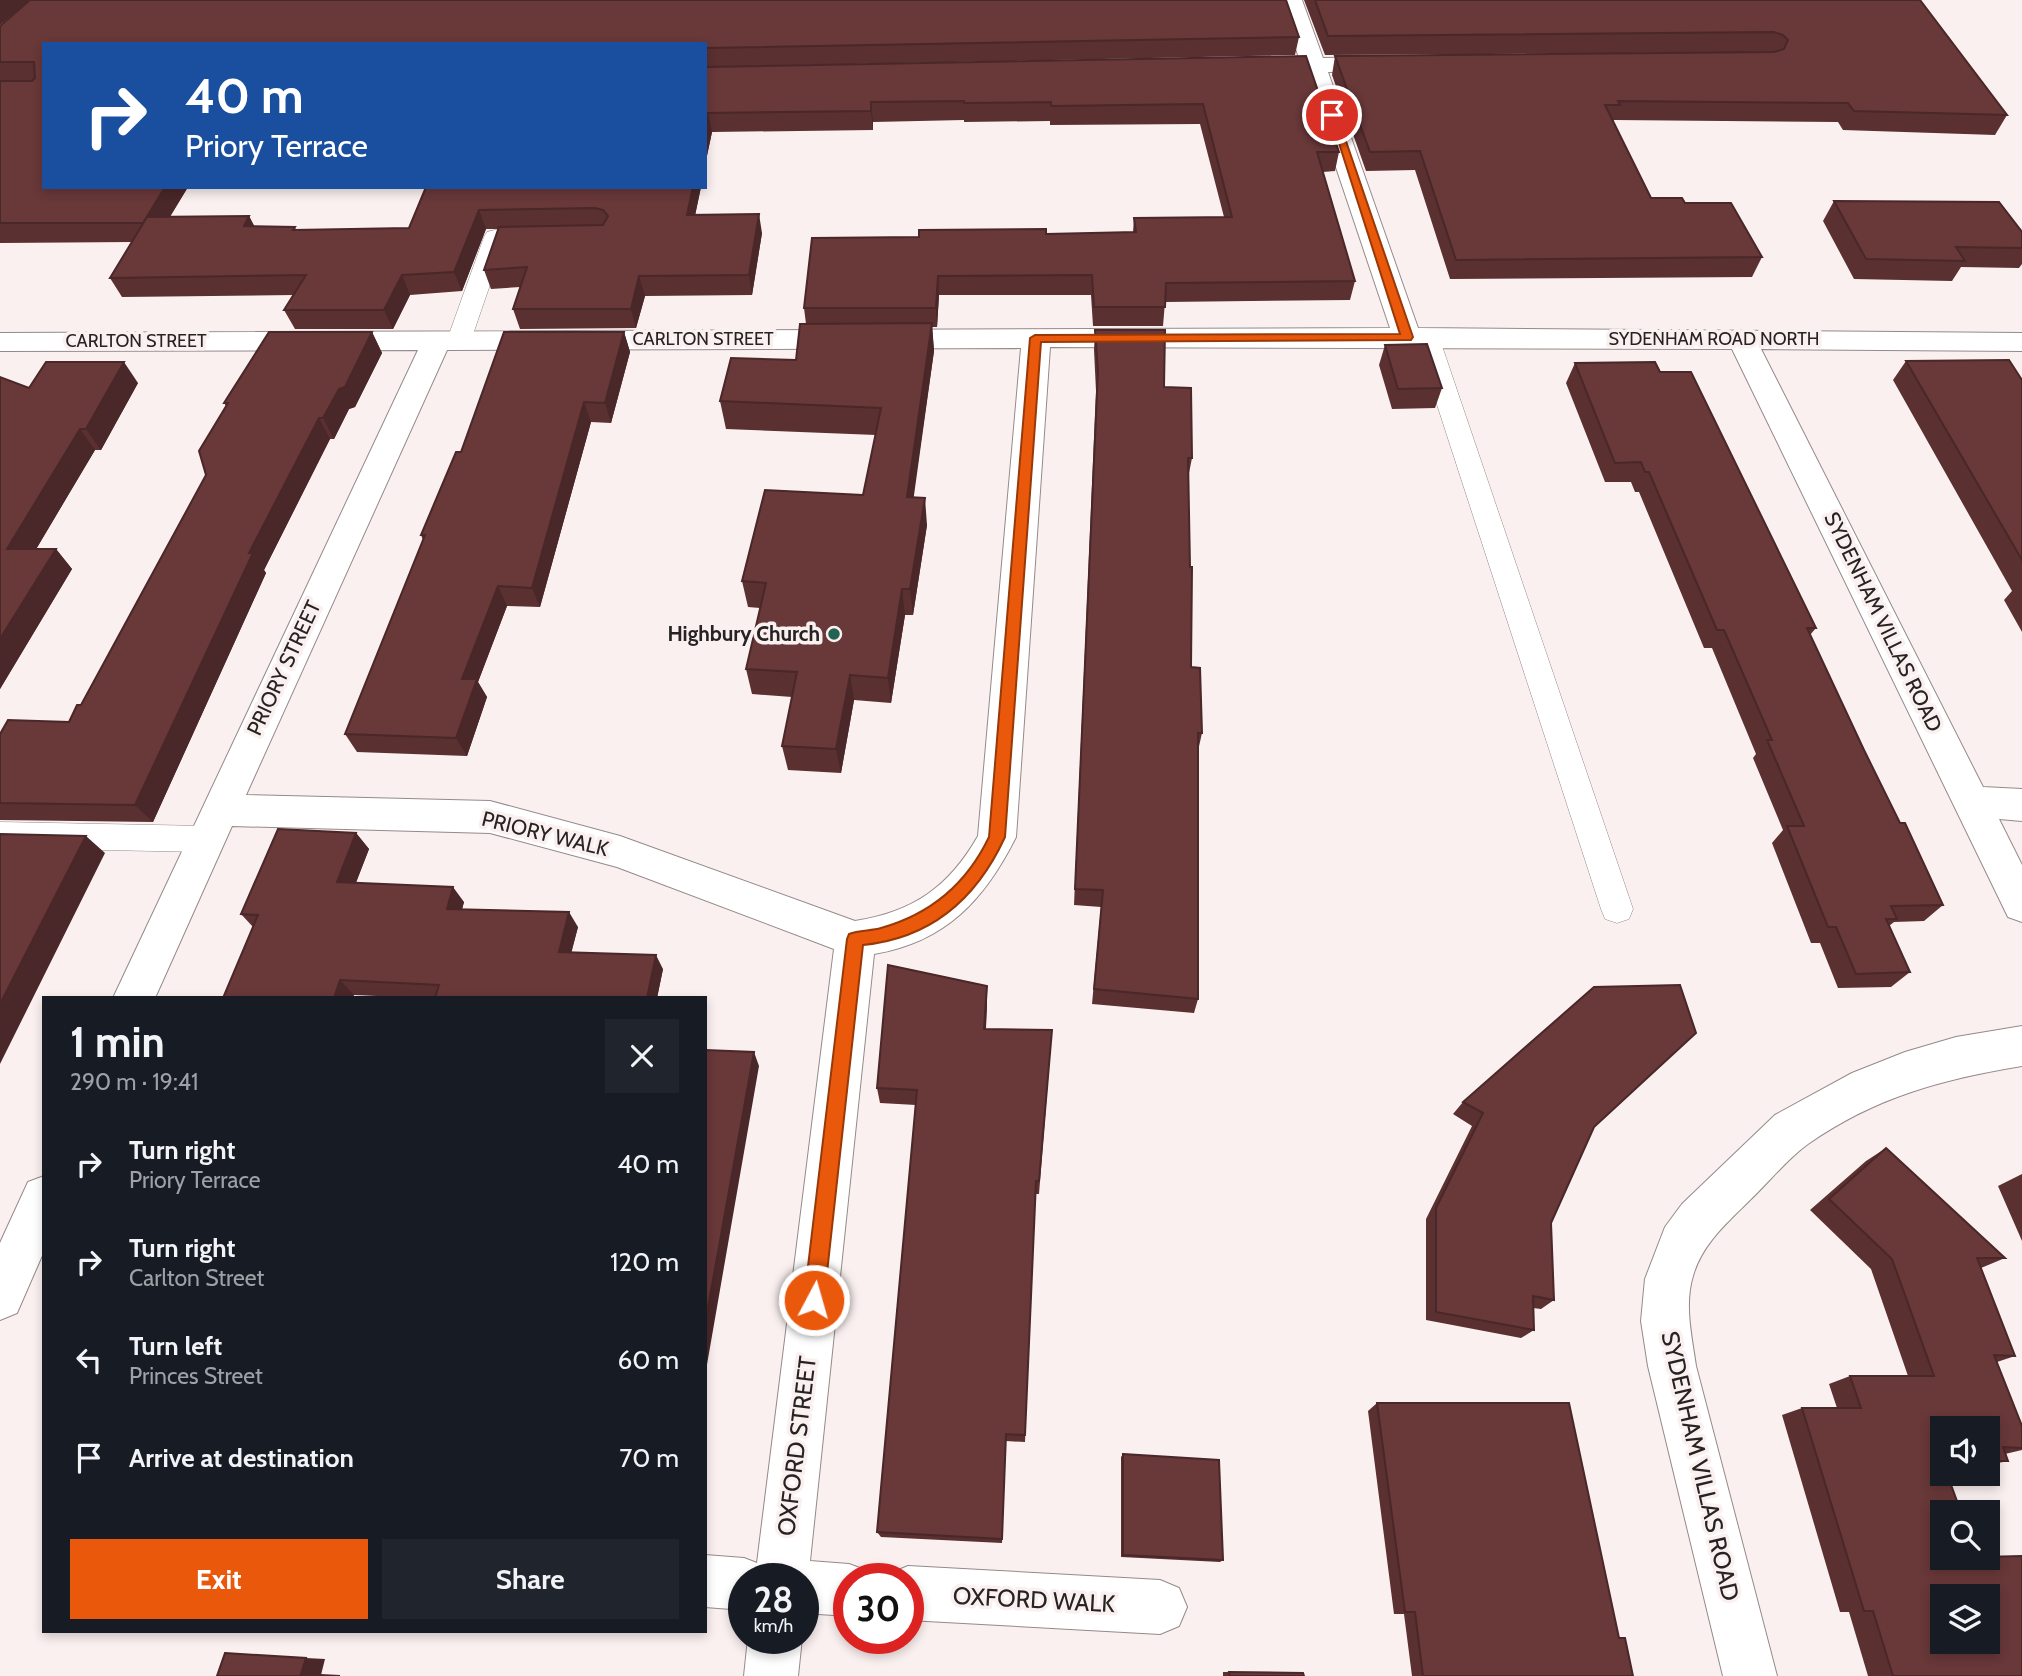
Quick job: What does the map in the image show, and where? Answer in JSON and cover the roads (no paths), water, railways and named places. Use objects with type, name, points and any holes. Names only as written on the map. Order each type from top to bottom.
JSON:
[{"type":"street","points":[[1291,0],[1417,337]]},
{"type":"street","points":[[1233,67],[1411,64]]},
{"type":"street","name":"CARLTON STREET","points":[[0,342],[1417,337]]},
{"type":"street","name":"SYDENHAM ROAD NORTH","points":[[1417,337],[2022,342]]},
{"type":"street","points":[[855,939],[878,936],[910,926],[940,910],[965,888],[985,863],[997,837],[1035,338]]},
{"type":"street","name":"PRIORY STREET","points":[[135,996],[212,825],[447,340]]},
{"type":"street","name":"SYDENHAM VILLAS ROAD","points":[[1742,340],[2022,905]]},
{"type":"street","points":[[1972,802],[2022,805]]},
{"type":"street","name":"PRIORY WALK","points":[[212,825],[490,817],[620,852],[855,939]]},
{"type":"street","name":"OXFORD STREET","points":[[784,1563],[855,939]]},
{"type":"street","name":"SYDENHAM VILLAS ROAD","points":[[1750,1676],[1672,1366],[1665,1321],[1668,1279],[1681,1243],[1698,1220],[1791,1130],[1867,1087],[1905,1072],[1956,1057],[2022,1046]]},
{"type":"street","points":[[0,1296],[42,1202]]},
{"type":"street","points":[[707,1581],[728,1583]]},
{"type":"street","name":"OXFORD WALK","points":[[924,1594],[1160,1607]]},
{"type":"street","points":[[771,1676],[773,1654]]},
{"type":"lane","points":[[447,340],[495,237],[561,237]]},
{"type":"lane","points":[[1417,337],[1617,909]]},
{"type":"lane","points":[[0,835],[212,825]]},
{"type":"place","name":"Highbury Church","points":[[834,634]]}]
